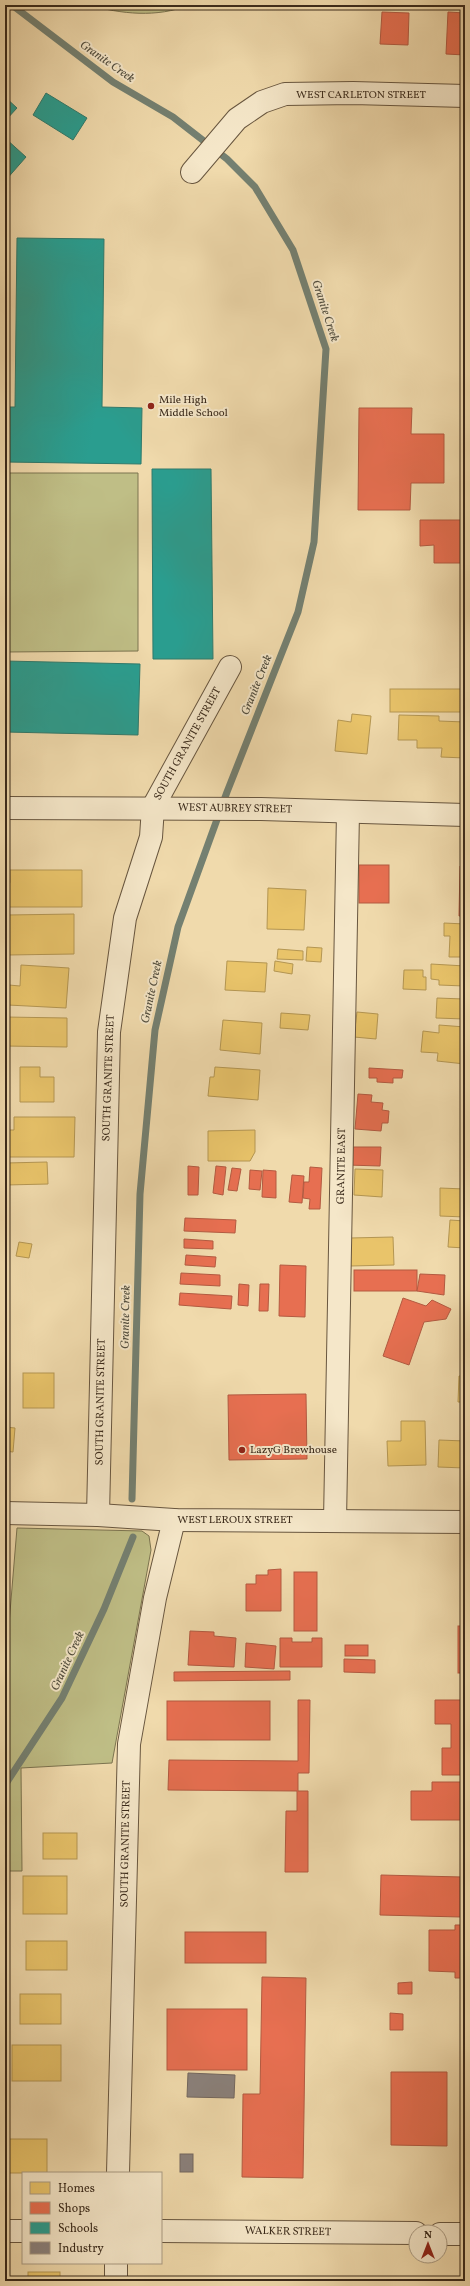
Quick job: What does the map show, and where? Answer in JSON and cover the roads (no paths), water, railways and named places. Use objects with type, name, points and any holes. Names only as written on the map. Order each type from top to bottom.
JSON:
[{"type":"street","name":"WEST CARLETON STREET","points":[[192,172],[237,119],[262,102],[285,94],[353,93],[465,96]]},
{"type":"street","name":"SOUTH GRANITE STREET","points":[[98,1515],[109,1032],[125,918],[151,837],[153,807],[230,667]]},
{"type":"street","name":"WEST AUBREY STREET","points":[[5,808],[261,808],[465,815]]},
{"type":"street","name":"GRANITE EAST","points":[[335,1521],[348,812]]},
{"type":"street","name":"WEST LEROUX STREET","points":[[5,1513],[98,1515],[174,1520],[465,1522]]},
{"type":"street","name":"SOUTH GRANITE STREET","points":[[118,2172],[129,1744],[155,1598],[174,1520]]},
{"type":"street","name":"WALKER STREET","points":[[162,2230],[408,2233]]},
{"type":"street","points":[[5,2231],[22,2231]]},
{"type":"street","points":[[448,2234],[465,2234]]},
{"type":"street","points":[[116,2264],[116,2281]]},
{"type":"waterway","name":"Granite Creek","points":[[12,5],[113,82],[173,117],[227,159],[255,187],[293,250],[326,349],[314,542],[298,612],[227,792],[178,927],[155,1030],[140,1194],[132,1499]]},
{"type":"waterway","name":"Granite Creek","points":[[5,1785],[62,1698],[104,1609],[133,1537]]},
{"type":"place","name":"Mile High Middle School","points":[[151,406]]},
{"type":"place","name":"LazyG Brewhouse","points":[[242,1450]]}]
